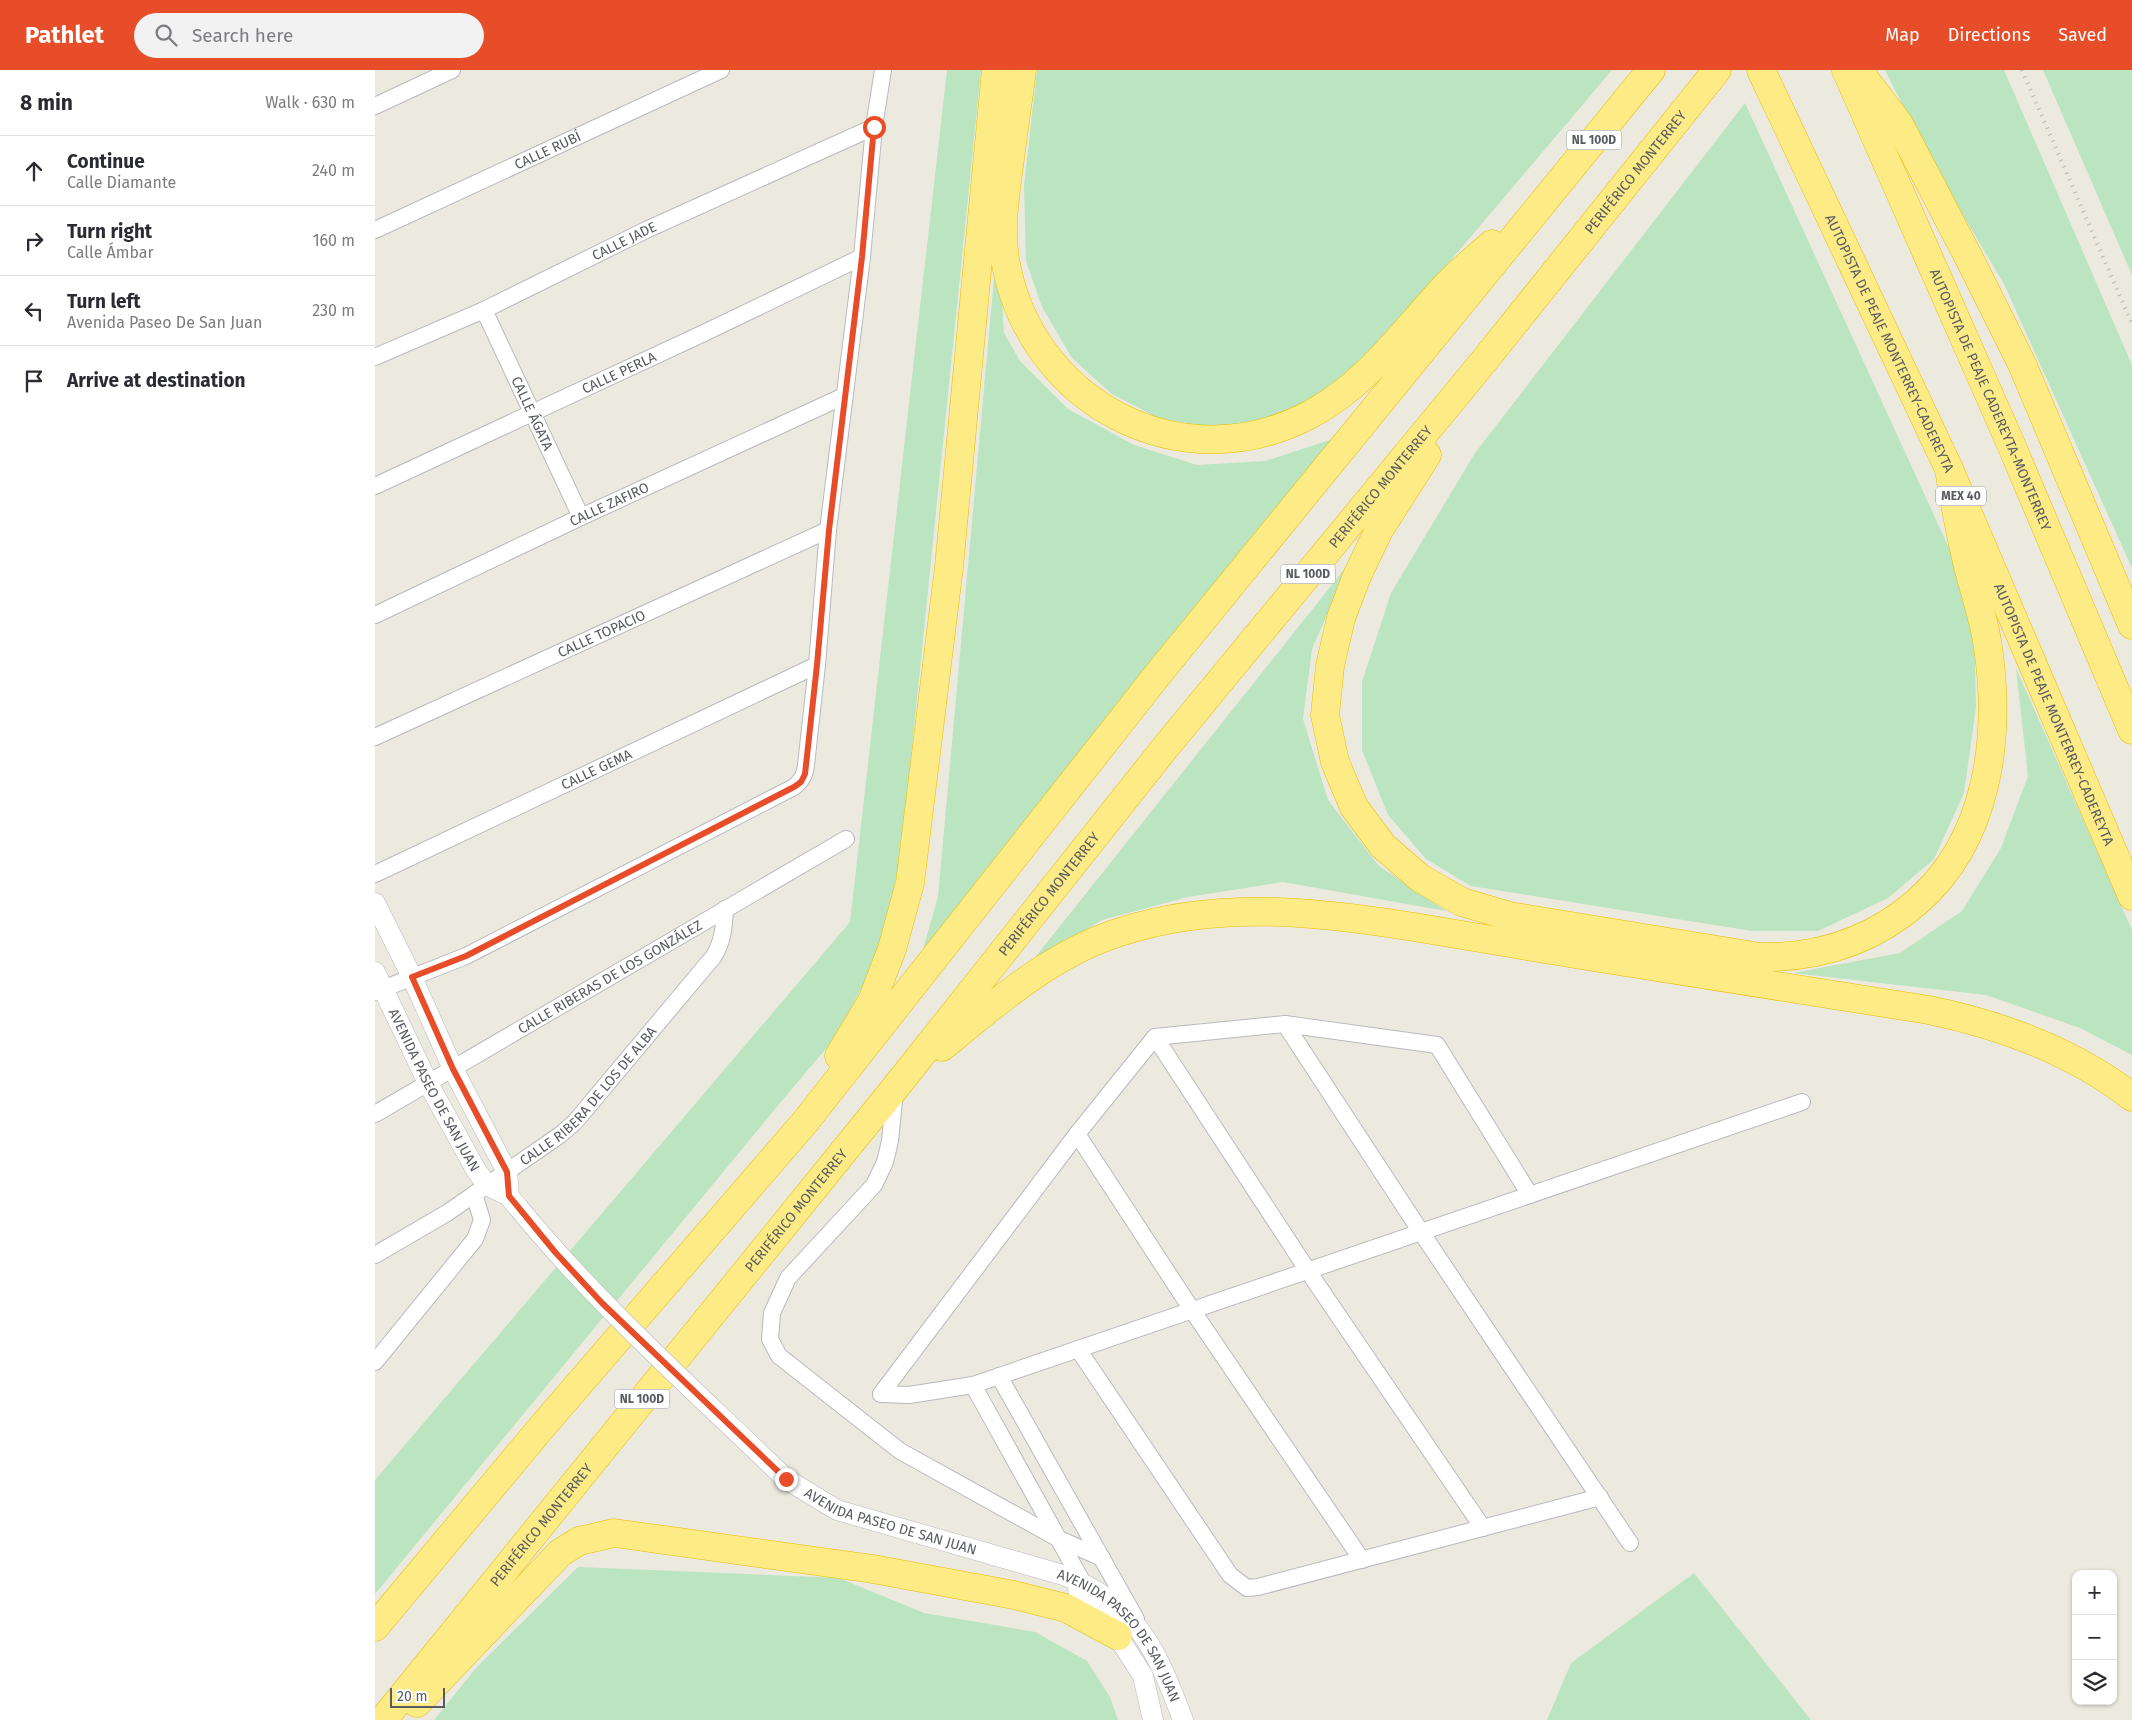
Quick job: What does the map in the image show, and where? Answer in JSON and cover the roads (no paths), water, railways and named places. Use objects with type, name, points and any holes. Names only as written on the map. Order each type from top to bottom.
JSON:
[{"type":"highway","points":[[805,1122],[831,1070],[871,1001],[891,949],[911,883],[949,567],[997,70]]},
{"type":"highway","points":[[1022,70],[1003,210],[1005,258],[1018,306],[1041,348],[1072,384],[1110,413],[1131,424],[1153,431],[1198,438],[1244,436],[1289,424],[1317,411],[1367,374],[1446,286],[1505,233],[1537,210]]},
{"type":"highway","name":"NL 100D","points":[[375,1627],[541,1428],[805,1122],[1159,673],[1651,70]]},
{"type":"highway","name":"PERIFÉRICO MONTERREY","points":[[383,1720],[899,1084],[1164,749],[1484,361],[1717,70]]},
{"type":"highway","name":"AUTOPISTA DE PEAJE MONTERREY-CADEREYTA","points":[[1761,70],[1949,469],[2132,896]]},
{"type":"highway","name":"AUTOPISTA DE PEAJE CADEREYTA-MONTERREY","points":[[1846,70],[2010,442],[2132,730]]},
{"type":"highway","points":[[1858,70],[1899,124],[2022,364],[2132,625]]},
{"type":"highway","points":[[1484,361],[1446,426],[1404,488],[1379,530],[1357,576],[1341,618],[1330,666],[1325,715],[1335,762],[1355,807],[1383,846],[1420,878],[1462,902],[1509,916],[1760,957],[1783,957],[1805,955],[1849,943],[1890,923],[1925,895],[1952,863],[1975,818],[1987,775],[1993,714],[1988,647],[1982,615],[1967,562],[1949,469]]},
{"type":"highway","points":[[899,1084],[1033,975],[1089,944],[1119,932],[1174,919],[1231,912],[1268,911],[1300,912],[1381,921],[1654,967],[1929,1010],[1966,1018],[2035,1042],[2069,1058],[2132,1097]]},
{"type":"highway","points":[[400,1720],[561,1553],[579,1541],[614,1533],[873,1569],[1014,1595],[1066,1608],[1117,1636]]},
{"type":"street","points":[[375,106],[452,70]]},
{"type":"street","name":"CALLE RUBÍ","points":[[375,230],[721,70]]},
{"type":"street","points":[[378,985],[412,977],[466,956],[801,782],[805,774],[829,530],[862,257],[874,127],[883,70]]},
{"type":"street","name":"CALLE JADE","points":[[375,358],[485,310],[646,230],[874,127]]},
{"type":"street","name":"CALLE PERLA","points":[[375,486],[704,333],[862,257]]},
{"type":"street","name":"CALLE ÁGATA","points":[[485,310],[581,517]]},
{"type":"street","name":"CALLE ZAFIRO","points":[[375,615],[581,517],[844,396]]},
{"type":"street","name":"CALLE TOPACIO","points":[[375,737],[829,530]]},
{"type":"street","name":"CALLE GEMA","points":[[375,874],[817,665]]},
{"type":"street","name":"CALLE RIBERAS DE LOS GONZÁLEZ","points":[[375,1114],[846,839]]},
{"type":"street","name":"AVENIDA PASEO DE SAN JUAN","points":[[375,903],[412,977],[453,1069],[507,1172],[513,1201],[555,1252],[602,1303],[786,1479],[837,1510],[1063,1575],[1083,1583],[1103,1595],[1124,1613],[1147,1639],[1163,1667],[1183,1720]]},
{"type":"street","name":"CALLE RIBERA DE LOS DE ALBA","points":[[375,1255],[481,1190],[560,1135],[595,1100],[714,956],[721,944],[725,909]]},
{"type":"street","name":"AVENIDA PASEO DE SAN JUAN","points":[[378,985],[461,1145],[481,1190],[513,1201]]},
{"type":"street","points":[[1285,1024],[1421,1232],[1630,1543]]},
{"type":"street","points":[[1530,1195],[1437,1045],[1285,1024],[1155,1037],[1077,1134],[881,1394],[909,1395],[973,1385],[1309,1271],[1802,1102]]},
{"type":"street","points":[[1155,1037],[1309,1271],[1483,1528]]},
{"type":"street","points":[[899,1084],[885,1162],[874,1185],[788,1278],[772,1314],[770,1339],[779,1356],[900,1450],[1059,1539],[1102,1558]]},
{"type":"street","points":[[1077,1134],[1192,1310],[1362,1560]]},
{"type":"street","points":[[375,1362],[475,1239],[482,1220],[481,1190]]},
{"type":"street","points":[[1078,1349],[1230,1575],[1247,1588],[1258,1587],[1600,1497]]},
{"type":"street","points":[[999,1376],[1147,1639]]},
{"type":"street","points":[[973,1385],[1083,1583]]},
{"type":"street","name":"AVENIDA PASEO DE SAN JUAN","points":[[1063,1575],[1103,1613],[1143,1676],[1153,1720]]},
{"type":"street","points":[[1143,1676],[1163,1667]]},
{"type":"railway","points":[[2022,70],[2132,324]]}]
